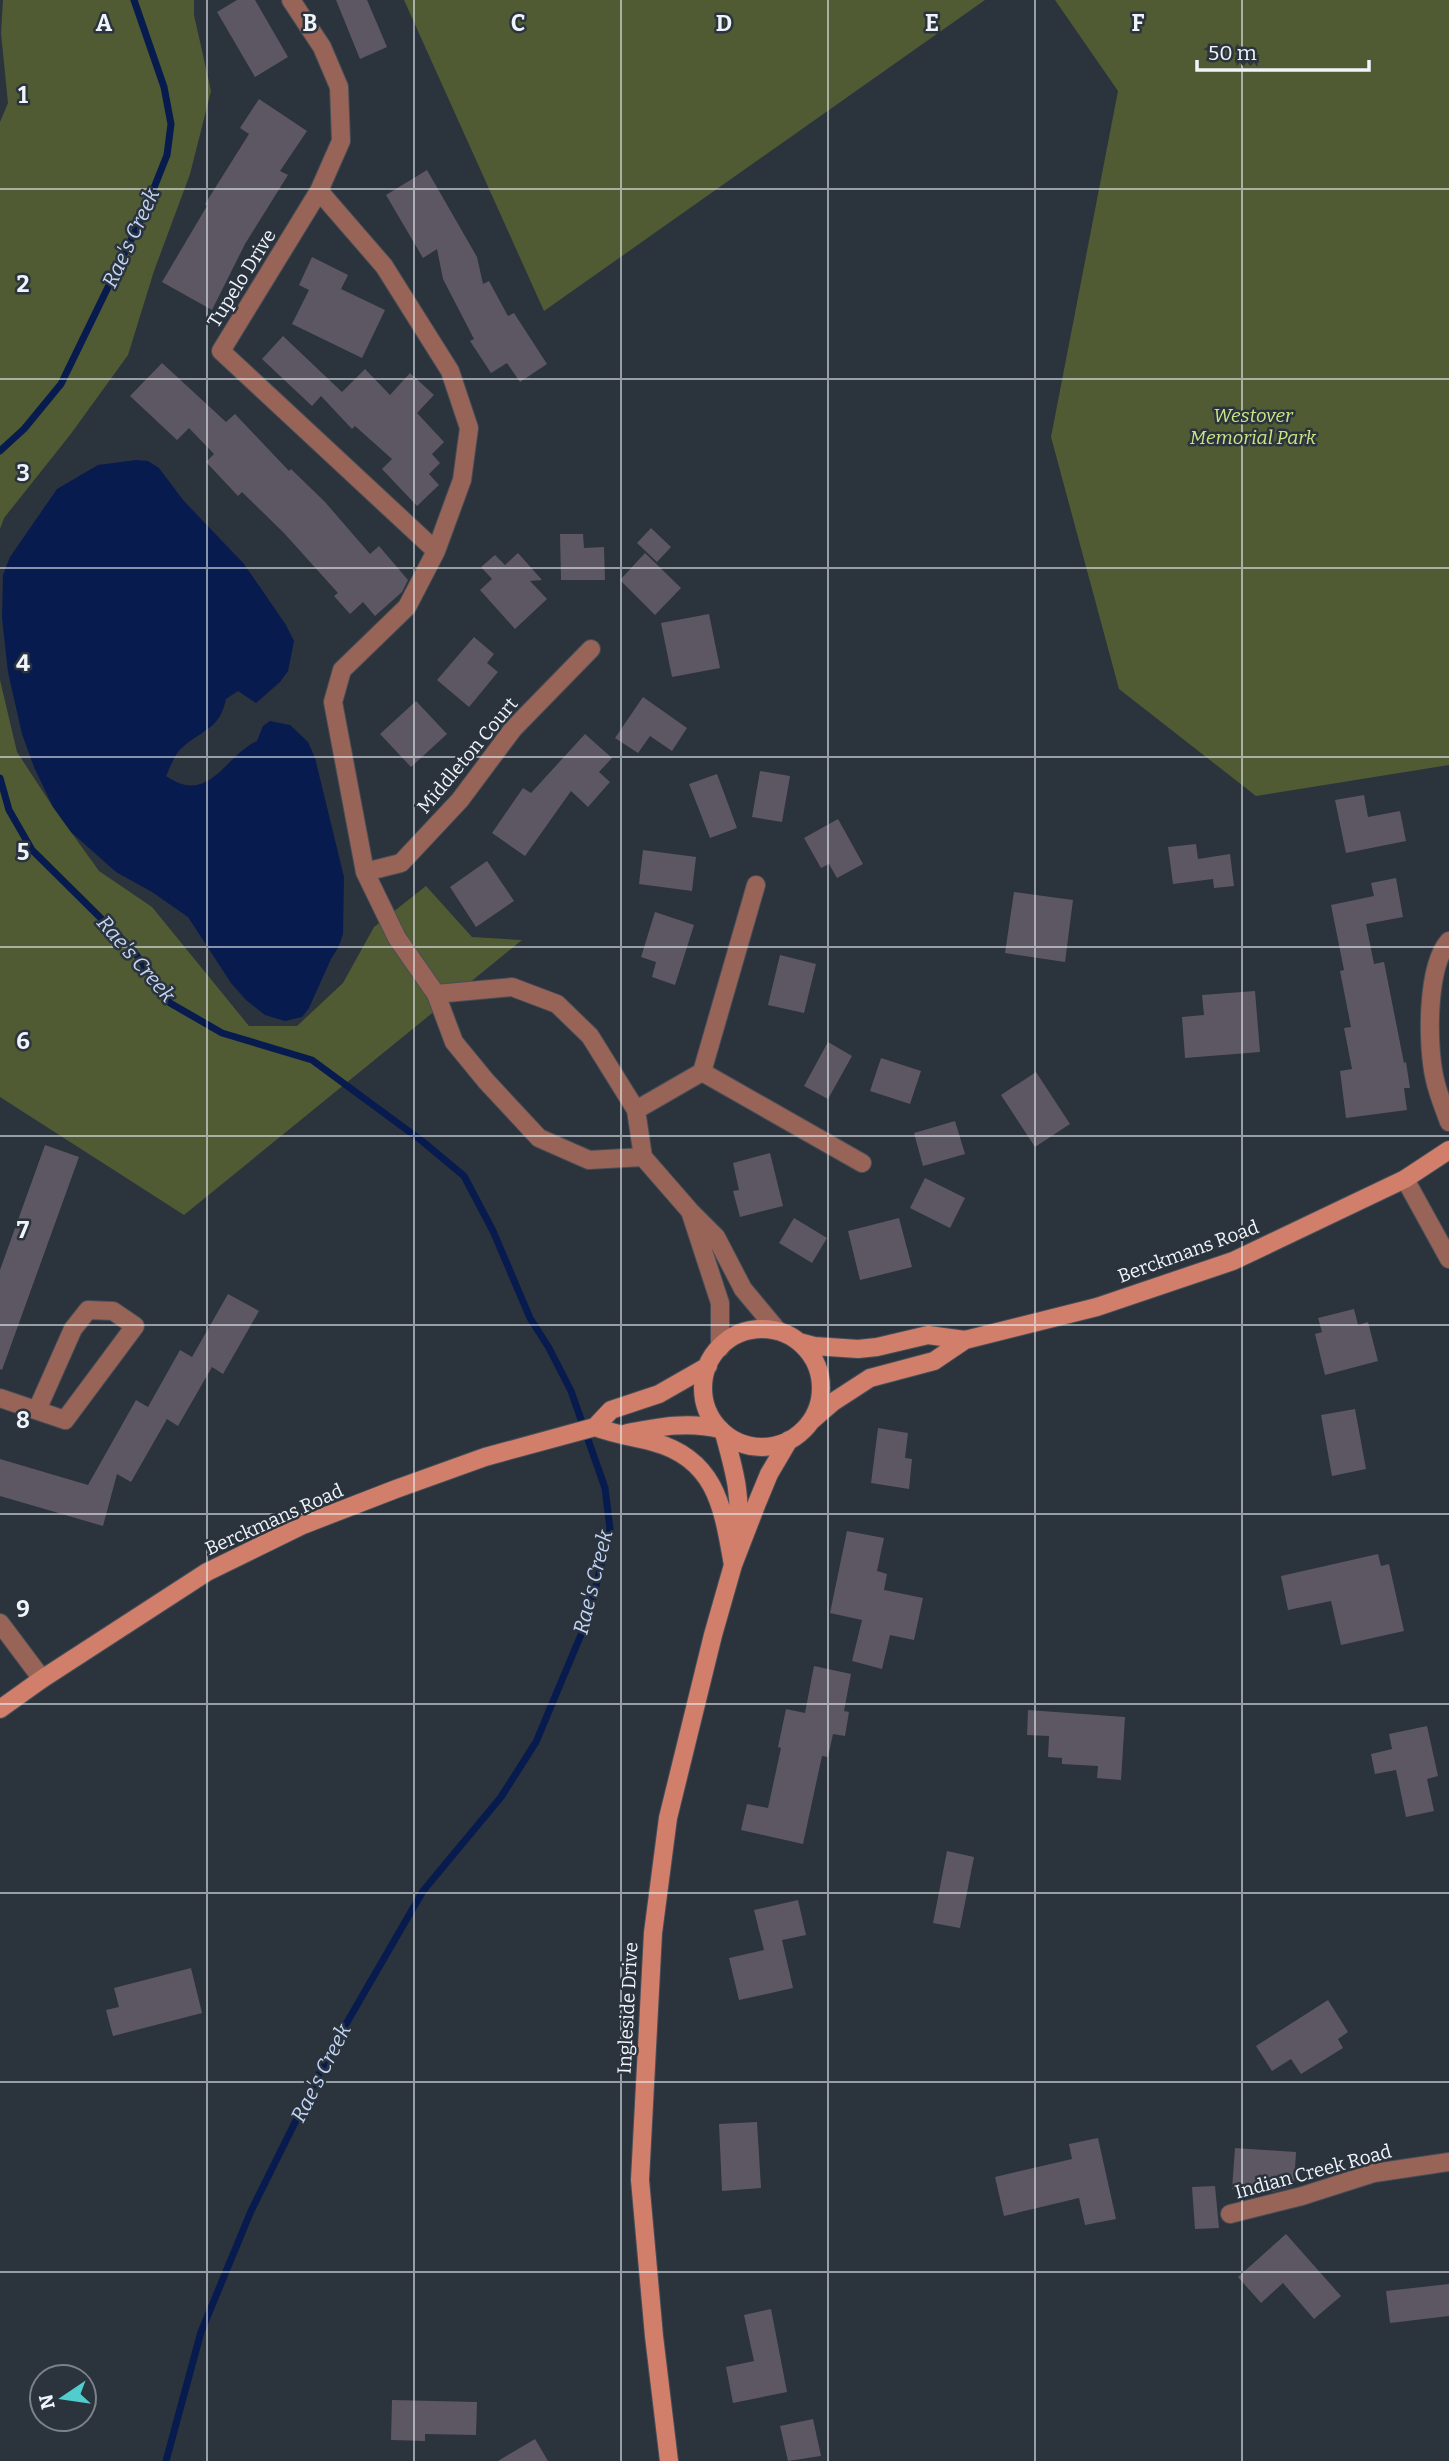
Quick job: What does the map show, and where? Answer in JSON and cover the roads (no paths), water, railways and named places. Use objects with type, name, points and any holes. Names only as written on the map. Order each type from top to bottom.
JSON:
[{"type":"main road","name":"Berckmans Road","points":[[810,1422],[833,1402],[870,1378],[934,1361],[965,1340],[1097,1307],[1233,1261],[1405,1180],[1449,1150]]},
{"type":"main road","points":[[616,1435],[684,1424],[703,1425],[722,1431],[742,1444],[762,1447],[780,1444],[797,1436],[810,1422],[818,1405],[821,1387],[817,1368],[799,1342],[778,1331],[759,1329],[741,1333],[710,1359],[704,1378],[704,1398],[711,1418],[722,1431]]},
{"type":"main road","name":"Berckmans Road","points":[[799,1342],[814,1346],[858,1349],[928,1335],[965,1340]]},
{"type":"main road","name":"Berckmans Road","points":[[0,1709],[207,1572],[303,1525],[485,1457],[595,1427],[611,1410],[659,1394],[708,1366]]},
{"type":"main road","points":[[595,1427],[675,1450],[694,1462],[706,1475],[716,1493],[723,1512],[733,1565]]},
{"type":"main road","name":"Ingleside Drive","points":[[722,1431],[740,1498],[733,1565]]},
{"type":"main road","name":"Ingleside Drive","points":[[669,2461],[640,2180],[653,1933],[668,1818],[733,1565],[769,1474],[789,1440]]},
{"type":"street","name":"Tupelo Drive","points":[[291,0],[322,47],[339,87],[341,141],[319,191],[221,351],[436,551]]},
{"type":"street","points":[[319,191],[384,266],[450,371],[469,428],[462,480],[436,551],[407,607],[342,670],[333,702],[365,872],[397,937],[436,993],[454,1042],[539,1138],[589,1160],[643,1157]]},
{"type":"street","name":"Middleton Court","points":[[365,872],[401,863],[460,800],[513,729],[591,649]]},
{"type":"street","points":[[636,1110],[702,1072],[756,885]]},
{"type":"street","points":[[1449,941],[1441,950],[1429,1006],[1434,1078],[1449,1122]]},
{"type":"street","points":[[436,993],[512,987],[557,1004],[590,1036],[636,1110],[643,1157],[716,1237],[743,1289],[778,1331]]},
{"type":"street","points":[[702,1072],[862,1163]]},
{"type":"street","points":[[1405,1180],[1449,1259]]},
{"type":"street","points":[[690,1211],[720,1303],[720,1348]]},
{"type":"street","points":[[0,1398],[65,1420],[135,1326],[113,1311],[88,1311],[73,1329],[37,1410]]},
{"type":"street","points":[[0,1623],[42,1679]]},
{"type":"street","name":"Indian Creek Road","points":[[1230,2214],[1302,2196],[1374,2173],[1449,2162]]},
{"type":"water","points":[[148,461],[159,468],[183,500],[244,564],[294,641],[288,671],[280,682],[256,703],[238,691],[226,699],[220,717],[210,728],[180,750],[166,776],[181,784],[205,782],[257,741],[263,726],[270,721],[290,725],[308,742],[315,758],[344,877],[343,934],[309,1008],[302,1017],[285,1021],[265,1015],[246,1000],[231,983],[188,917],[152,892],[116,872],[71,832],[53,807],[22,734],[8,672],[2,618],[3,575],[10,557],[57,489],[98,465]]},
{"type":"waterway","name":"Rae's Creek","points":[[0,451],[24,429],[61,384],[144,213],[167,155],[171,124],[164,87],[134,0]]},
{"type":"waterway","name":"Rae's Creek","points":[[0,778],[9,810],[32,850],[133,950],[170,1003],[222,1033],[312,1060],[422,1141],[464,1176],[493,1231],[530,1318],[571,1391],[605,1488],[610,1529],[588,1618],[536,1742],[501,1797],[423,1891],[331,2050],[251,2211],[201,2332],[166,2461]]},
{"type":"park label","name":"Westover Memorial Park","points":[[1253,426]]}]
